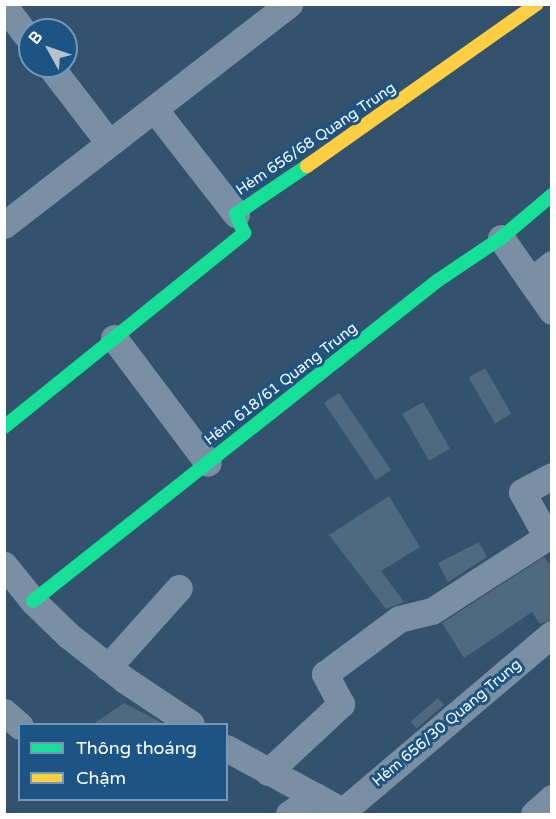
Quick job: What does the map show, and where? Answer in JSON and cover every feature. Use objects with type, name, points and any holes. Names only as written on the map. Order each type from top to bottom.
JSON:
[{"type":"street","points":[[4,225],[290,4]]},
{"type":"street","name":"Hẻm 656/68 Quang Trung","points":[[4,427],[244,233],[236,214],[333,149],[537,4]]},
{"type":"street","points":[[4,6],[18,24]]},
{"type":"street","points":[[59,78],[109,143]]},
{"type":"street","points":[[155,110],[236,214]]},
{"type":"street","name":"Hẻm 618/61 Quang Trung","points":[[33,601],[437,281],[501,238],[552,195]]},
{"type":"street","points":[[501,238],[541,272],[552,311]]},
{"type":"street","points":[[114,338],[208,463]]},
{"type":"street","points":[[268,772],[341,704],[325,674],[399,619],[432,611],[547,537],[522,492],[552,476]]},
{"type":"street","points":[[4,564],[33,601],[108,667],[190,723]]},
{"type":"street","points":[[108,667],[179,588]]},
{"type":"street","name":"Hẻm 656/30 Quang Trung","points":[[346,813],[552,634]]},
{"type":"street","points":[[4,712],[18,724]]},
{"type":"street","points":[[228,749],[346,813]]},
{"type":"street","points":[[289,814],[316,796]]},
{"type":"street","points":[[534,814],[552,798]]},
{"type":"building","points":[[485,368],[511,414],[495,423],[469,378]]},
{"type":"building","points":[[339,393],[391,470],[376,480],[324,403]]},
{"type":"building","points":[[423,402],[450,449],[429,461],[402,414]]},
{"type":"building","points":[[389,496],[420,547],[381,571],[404,602],[386,609],[329,535]]},
{"type":"building","points":[[479,542],[487,557],[448,582],[438,563]]},
{"type":"building","points":[[544,557],[552,568],[552,619],[540,624],[532,612],[464,658],[442,623]]},
{"type":"building","points":[[438,698],[444,705],[417,728],[411,722]]},
{"type":"building","points":[[124,703],[161,723],[94,723]]},
{"type":"traffic: fast","points":[[4,427],[244,233],[236,214],[307,166]]},
{"type":"traffic: fast","points":[[33,601],[437,281],[501,238],[552,195]]},
{"type":"traffic: slow","points":[[307,166],[537,4]]}]
